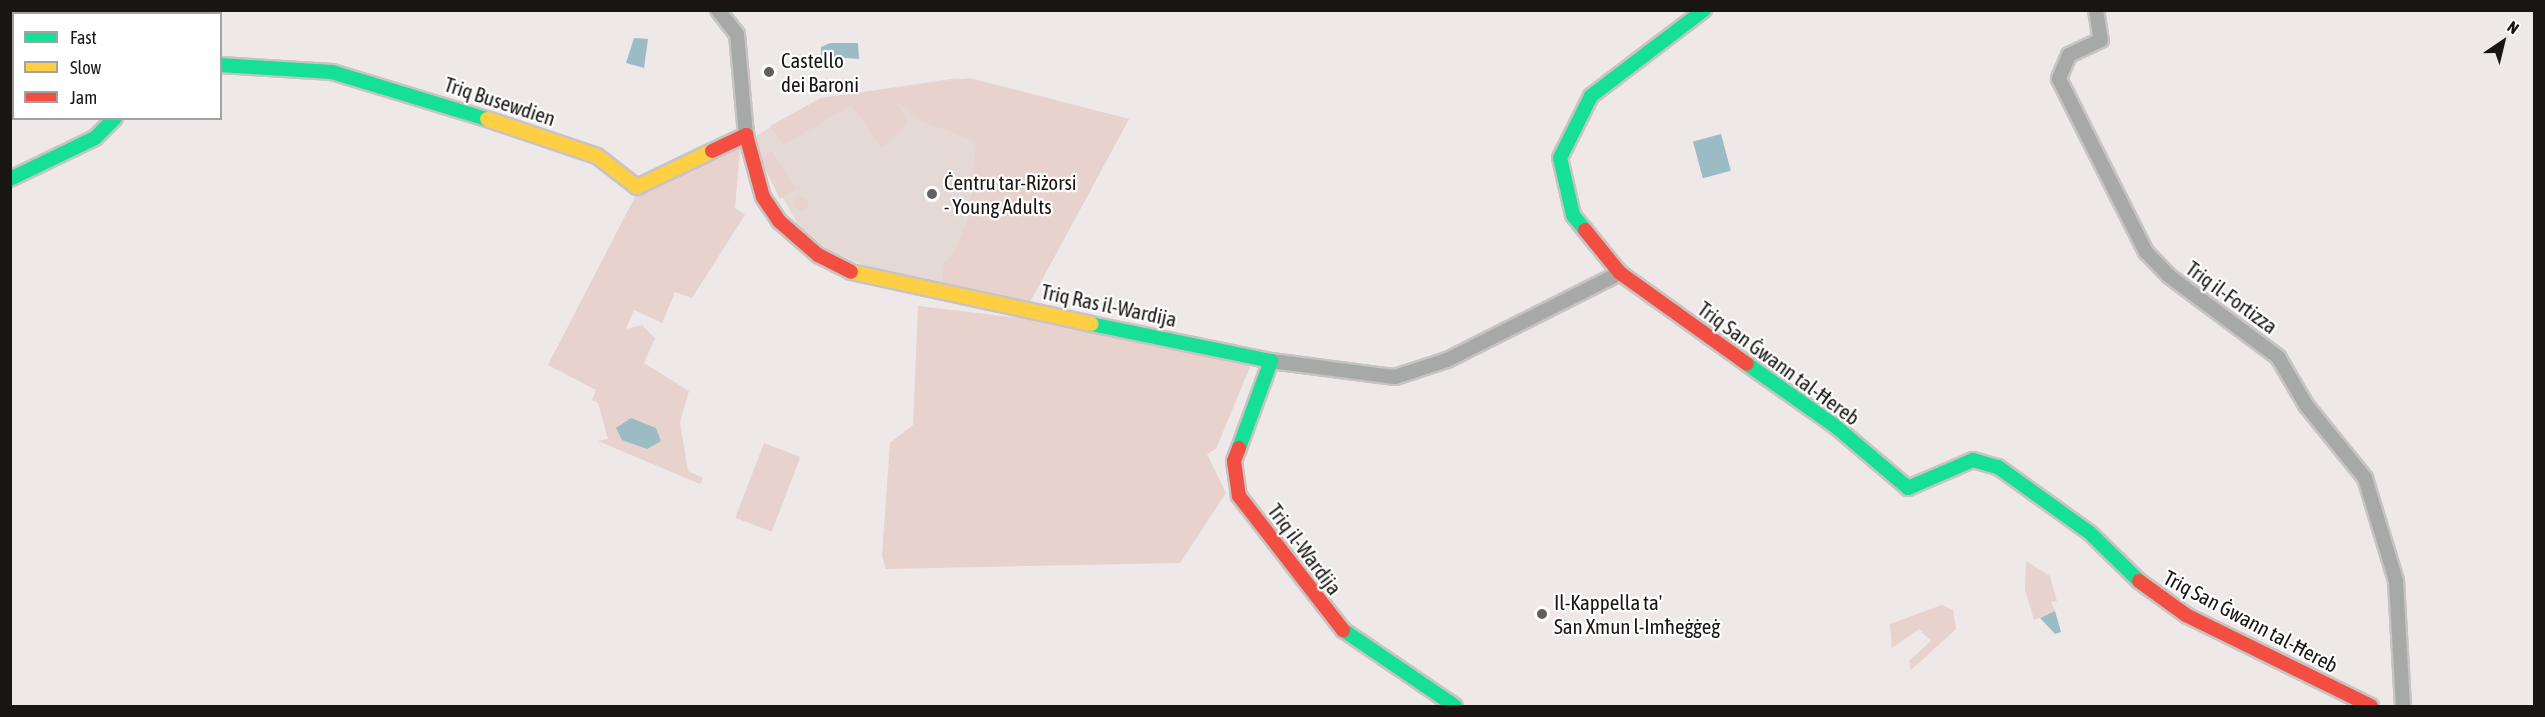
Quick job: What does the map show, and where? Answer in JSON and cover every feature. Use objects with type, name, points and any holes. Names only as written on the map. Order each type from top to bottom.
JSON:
[{"type":"street","name":"Triq Ras il-Wardija","points":[[718,10],[737,34],[746,135],[763,197],[779,221],[818,255],[863,278],[1271,361],[1395,377],[1447,360],[1620,273]]},
{"type":"street","name":"Triq San Ġwann tal-Ħereb","points":[[1704,10],[1591,96],[1560,158],[1573,215],[1620,273],[1835,426],[1894,481],[1908,488],[1973,460],[1998,467],[2090,533],[2157,597],[2371,706]]},
{"type":"street","name":"Triq il-Fortizza","points":[[2096,10],[2101,40],[2069,56],[2059,79],[2146,252],[2169,276],[2278,357],[2306,405],[2365,478],[2396,581],[2403,706]]},
{"type":"street","name":"Triq Busewdien","points":[[222,64],[332,72],[392,87],[597,156],[637,187],[746,135]]},
{"type":"street","points":[[10,179],[95,138],[113,120]]},
{"type":"street","name":"Triq il-Wardija","points":[[1271,361],[1234,461],[1239,496],[1350,639],[1455,706]]},
{"type":"shaded area","name":"Ċentru tar-Riżorsi - Young Adults","points":[[957,78],[1129,119],[1030,302],[886,275],[830,251],[799,226],[759,157],[756,136],[821,98]]},
{"type":"shaded area","points":[[970,78],[1129,119],[1030,302],[942,286],[944,262],[952,256],[969,217],[976,141],[918,120],[897,102],[908,123],[882,147],[851,105],[784,145],[770,126],[821,98]]},
{"type":"shaded area","points":[[733,146],[740,150],[735,208],[745,215],[692,298],[675,292],[662,323],[634,310],[626,329],[642,325],[655,338],[644,363],[689,391],[680,422],[688,471],[703,478],[700,484],[598,441],[608,439],[598,403],[592,400],[596,390],[548,365],[638,191]]},
{"type":"shaded area","points":[[772,151],[797,189],[780,199],[760,159]]},
{"type":"shaded area","points":[[801,197],[806,199],[808,204],[806,209],[801,211],[796,209],[794,204],[796,199]]},
{"type":"shaded area","points":[[918,306],[1047,321],[1238,359],[1250,367],[1216,449],[1207,454],[1226,493],[1180,563],[886,569],[882,556],[890,443],[913,425]]},
{"type":"shaded area","points":[[764,443],[800,457],[772,532],[735,518]]},
{"type":"shaded area","points":[[2026,561],[2050,576],[2057,601],[2051,602],[2055,611],[2034,620],[2025,590]]},
{"type":"shaded area","points":[[1942,605],[1953,610],[1956,629],[1911,670],[1909,661],[1931,641],[1919,629],[1892,648],[1890,624]]},
{"type":"water","points":[[634,38],[648,39],[644,68],[626,63]]},
{"type":"water","points":[[830,43],[858,43],[859,59],[821,56],[821,47]]},
{"type":"water","points":[[1721,134],[1731,171],[1703,178],[1693,142]]},
{"type":"water","points":[[631,418],[656,428],[661,441],[647,449],[622,440],[616,428]]},
{"type":"water","points":[[2055,611],[2061,632],[2055,634],[2040,618]]},
{"type":"water","points":[[1564,620],[1570,622],[1572,628],[1570,634],[1564,636],[1558,634],[1556,628],[1558,622]]},
{"type":"traffic: fast","points":[[1585,230],[1573,215],[1560,158],[1591,96],[1704,10]]},
{"type":"traffic: fast","points":[[222,65],[332,72],[487,119]]},
{"type":"traffic: fast","points":[[10,179],[95,138],[113,120]]},
{"type":"traffic: fast","points":[[1091,324],[1271,361],[1239,448]]},
{"type":"traffic: fast","points":[[1747,364],[1835,426],[1908,488],[1973,460],[1998,467],[2090,533],[2139,581]]},
{"type":"traffic: fast","points":[[1343,630],[1455,706]]},
{"type":"traffic: slow","points":[[487,119],[597,156],[637,187],[712,151]]},
{"type":"traffic: slow","points":[[851,272],[1091,324]]},
{"type":"traffic: jam","points":[[712,151],[746,135],[763,197],[779,221],[818,255],[851,272]]},
{"type":"traffic: jam","points":[[1585,230],[1620,273],[1747,364]]},
{"type":"traffic: jam","points":[[1239,448],[1234,461],[1239,496],[1343,630]]},
{"type":"traffic: jam","points":[[2139,581],[2186,615],[2371,706]]},
{"type":"place","name":"Castello dei Baroni","points":[[769,72]]},
{"type":"place","name":"Ċentru tar-Riżorsi - Young Adults","points":[[932,194]]},
{"type":"place","name":"Il-Kappella ta' San Xmun l-Imħeġġeġ","points":[[1542,614]]}]
